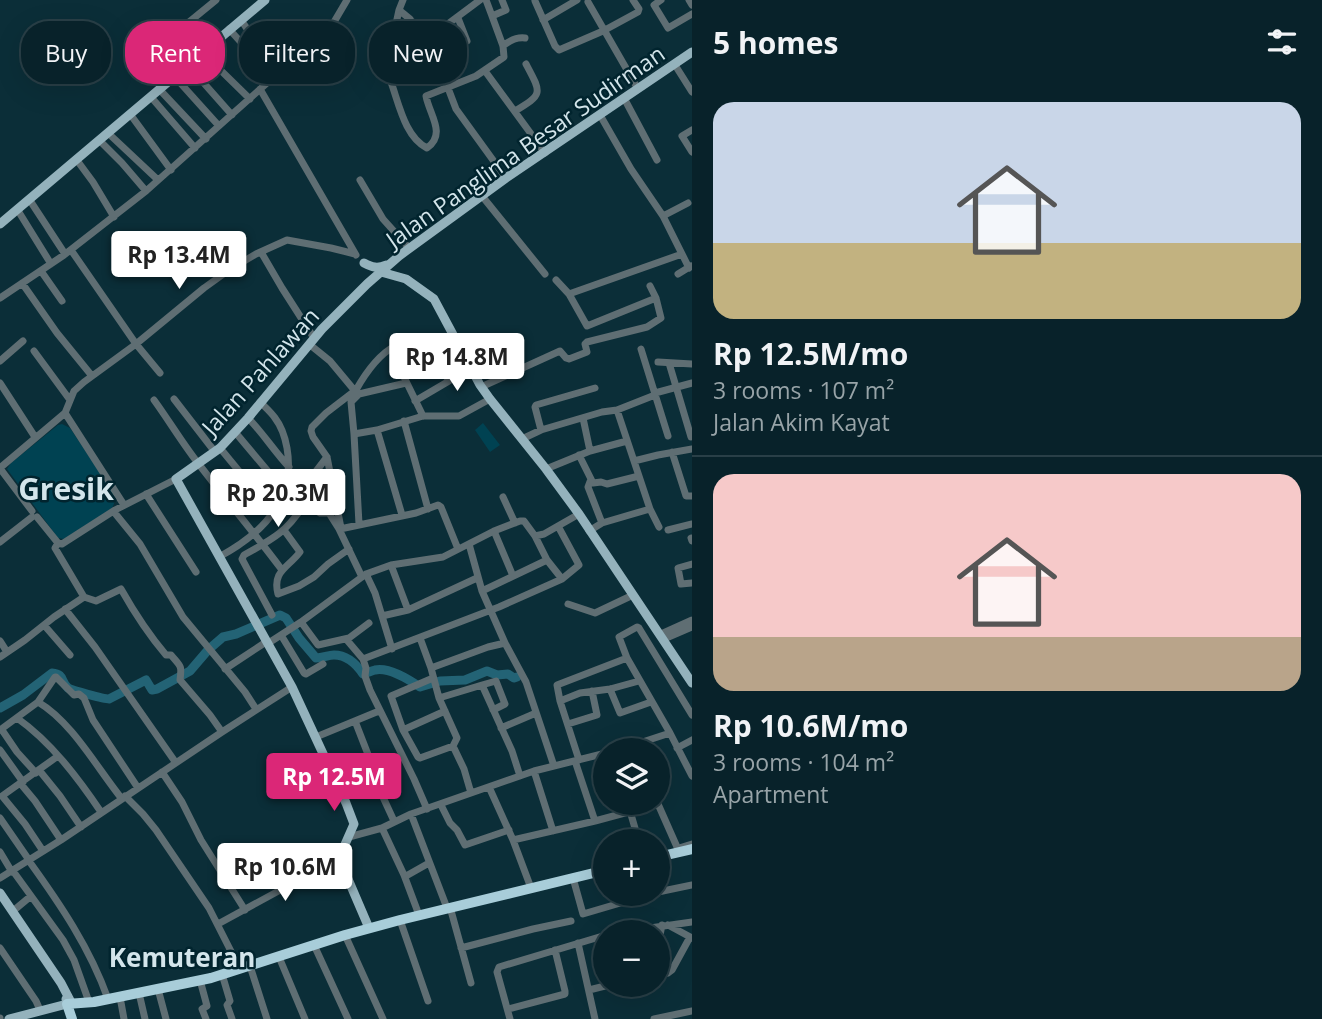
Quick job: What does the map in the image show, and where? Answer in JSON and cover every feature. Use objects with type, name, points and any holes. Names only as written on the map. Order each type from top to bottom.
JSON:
[{"type":"highway","points":[[670,853],[692,846]]},
{"type":"highway","points":[[70,1004],[120,997],[222,975],[369,928],[593,873]]},
{"type":"highway","points":[[70,1004],[72,1019]]},
{"type":"highway","points":[[70,1004],[77,1019]]},
{"type":"main road","points":[[225,32],[265,0]]},
{"type":"main road","name":"Jalan Panglima Besar Sudirman","points":[[381,272],[409,248],[506,178],[692,52]]},
{"type":"main road","points":[[0,224],[165,84]]},
{"type":"main road","points":[[399,256],[406,279],[386,278],[366,284],[364,263],[380,268],[399,256]]},
{"type":"main road","points":[[381,272],[406,279],[434,299],[481,387],[579,514],[692,683]]},
{"type":"main road","name":"Jalan Pahlawan","points":[[176,479],[217,450],[235,432],[312,341],[366,284],[381,272]]},
{"type":"main road","points":[[176,479],[292,687],[354,823],[339,858],[369,928]]},
{"type":"main road","points":[[0,893],[66,993],[70,1004],[9,1019]]},
{"type":"street","points":[[190,21],[216,0]]},
{"type":"street","points":[[335,21],[347,0]]},
{"type":"street","points":[[403,0],[397,21],[410,19]]},
{"type":"street","points":[[454,21],[480,0]]},
{"type":"street","points":[[392,84],[417,143],[425,148],[430,147],[435,141],[437,129],[426,97],[485,71],[504,57],[486,0]]},
{"type":"street","points":[[492,16],[506,10],[502,0]]},
{"type":"street","points":[[543,20],[578,0],[583,3],[589,1],[603,31],[638,89]]},
{"type":"street","points":[[535,1],[559,50],[638,12],[633,0]]},
{"type":"street","points":[[661,0],[654,5],[668,28],[692,14]]},
{"type":"street","points":[[689,0],[692,5]]},
{"type":"street","points":[[399,10],[413,21]]},
{"type":"street","points":[[229,29],[239,40]]},
{"type":"street","points":[[503,47],[509,41],[525,38]]},
{"type":"street","points":[[515,111],[534,99],[537,94],[535,81],[526,64]]},
{"type":"street","points":[[675,65],[692,92]]},
{"type":"street","points":[[485,71],[545,153]]},
{"type":"street","points":[[225,75],[250,99]]},
{"type":"street","points":[[181,84],[219,126]]},
{"type":"street","points":[[205,84],[232,115]]},
{"type":"street","points":[[0,298],[68,252],[146,191],[266,84]]},
{"type":"street","points":[[445,84],[458,113],[506,178]]},
{"type":"street","points":[[260,89],[355,254],[364,263],[381,272]]},
{"type":"street","points":[[155,93],[206,139]]},
{"type":"street","points":[[155,93],[195,148]]},
{"type":"street","points":[[624,98],[657,160]]},
{"type":"street","points":[[130,114],[171,170]]},
{"type":"street","points":[[600,115],[631,169],[663,216],[690,267],[678,274]]},
{"type":"street","points":[[692,130],[682,136],[692,152]]},
{"type":"street","points":[[108,133],[158,180]]},
{"type":"street","points":[[99,140],[146,191]]},
{"type":"street","points":[[76,159],[114,216]]},
{"type":"street","points":[[360,180],[383,219],[409,248]]},
{"type":"street","points":[[482,195],[545,274]]},
{"type":"street","points":[[29,199],[160,373]]},
{"type":"street","points":[[663,216],[688,203]]},
{"type":"street","points":[[17,209],[51,264]]},
{"type":"street","points":[[331,248],[345,237]]},
{"type":"street","points":[[222,732],[195,700],[180,677],[183,671],[181,668],[171,655],[166,655],[158,645],[121,589],[96,601],[85,597],[55,548],[58,543],[34,515],[0,466],[65,413],[75,391],[92,376],[229,270],[287,240],[355,254]]},
{"type":"street","points":[[261,252],[312,341],[357,392]]},
{"type":"street","points":[[569,295],[682,254]]},
{"type":"street","points":[[41,271],[62,301]]},
{"type":"street","points":[[556,280],[589,326],[594,340]]},
{"type":"street","points":[[22,283],[57,333],[92,376]]},
{"type":"street","points":[[481,387],[559,351],[568,359],[587,352],[586,343],[647,327],[660,320],[656,298],[650,286]]},
{"type":"street","points":[[589,326],[656,298]]},
{"type":"street","points":[[0,361],[23,341]]},
{"type":"street","points":[[359,524],[351,402],[366,372],[395,345],[418,344],[436,360],[449,382],[415,401]]},
{"type":"street","points":[[641,349],[668,436]]},
{"type":"street","points":[[34,351],[70,400]]},
{"type":"street","points":[[423,416],[406,383],[404,373],[462,351]]},
{"type":"street","points":[[658,362],[692,364]]},
{"type":"street","points":[[669,363],[691,437]]},
{"type":"street","points":[[0,383],[36,436]]},
{"type":"street","points":[[340,529],[327,457],[313,437],[312,427],[326,413],[357,392],[406,383]]},
{"type":"street","points":[[522,439],[541,430],[617,410],[655,394],[692,383]]},
{"type":"street","points":[[541,430],[536,405],[595,388]]},
{"type":"street","points":[[174,399],[217,450],[257,493],[276,509]]},
{"type":"street","points":[[354,434],[423,416],[459,416],[490,399]]},
{"type":"street","points":[[154,400],[199,464],[282,570]]},
{"type":"street","points":[[219,557],[255,534],[276,509],[286,490],[289,467],[284,434],[276,418],[260,402]]},
{"type":"street","points":[[617,410],[650,509],[659,527]]},
{"type":"street","points":[[65,413],[124,505]]},
{"type":"street","points":[[248,418],[289,467]]},
{"type":"street","points":[[583,418],[590,452]]},
{"type":"street","points":[[404,421],[428,509]]},
{"type":"street","points":[[377,430],[402,515]]},
{"type":"street","points":[[235,432],[286,490],[320,513],[328,513]]},
{"type":"street","points":[[546,469],[579,455],[627,441]]},
{"type":"street","points":[[634,461],[692,449]]},
{"type":"street","points":[[672,452],[686,496],[692,496]]},
{"type":"street","points":[[579,455],[593,483],[607,484],[639,476]]},
{"type":"street","points":[[327,457],[314,475],[328,513],[340,529],[375,593],[392,649]]},
{"type":"street","name":"Jalan Pahlawan","points":[[58,543],[64,544],[124,505],[176,479]]},
{"type":"street","points":[[591,479],[588,487],[602,523]]},
{"type":"street","points":[[146,494],[196,572]]},
{"type":"street","points":[[503,497],[515,523]]},
{"type":"street","points":[[228,572],[284,530],[305,503]]},
{"type":"street","points":[[340,529],[439,505],[458,548]]},
{"type":"street","points":[[589,531],[602,523],[650,509]]},
{"type":"street","points":[[114,512],[140,544],[177,608],[256,709]]},
{"type":"street","points":[[535,536],[544,534],[579,514]]},
{"type":"street","points":[[0,542],[34,515]]},
{"type":"street","points":[[225,669],[296,626],[364,576],[391,565],[443,557],[515,523],[524,521],[547,560],[562,579]]},
{"type":"street","points":[[668,530],[692,524]]},
{"type":"street","points":[[263,525],[276,537]]},
{"type":"street","points":[[363,659],[562,579],[579,565],[558,526]]},
{"type":"street","points":[[284,530],[300,552],[277,576],[278,594],[314,578],[349,549]]},
{"type":"street","points":[[494,531],[513,576]]},
{"type":"street","points":[[469,544],[477,578],[505,643],[526,682],[554,766]]},
{"type":"street","points":[[240,545],[250,575],[272,615]]},
{"type":"street","points":[[482,590],[547,560]]},
{"type":"street","points":[[692,564],[678,568],[681,584],[692,583]]},
{"type":"street","points":[[391,565],[408,610]]},
{"type":"street","points":[[234,583],[250,575]]},
{"type":"street","points":[[382,616],[408,610],[477,578]]},
{"type":"street","points":[[568,604],[594,613],[633,595]]},
{"type":"street","points":[[0,641],[4,654],[85,597]]},
{"type":"street","points":[[65,609],[176,762]]},
{"type":"street","points":[[662,637],[692,620]]},
{"type":"street","points":[[296,626],[318,645],[346,639],[369,622]]},
{"type":"street","points":[[44,625],[70,655]]},
{"type":"street","points":[[662,637],[692,626]]},
{"type":"street","points":[[692,715],[639,628],[619,637],[627,659],[692,776]]},
{"type":"street","points":[[281,635],[304,673],[323,664]]},
{"type":"street","points":[[420,638],[431,668],[439,698],[457,738],[453,746],[419,758],[403,730],[391,696],[416,685],[434,681]]},
{"type":"street","points":[[346,639],[363,659],[379,711],[427,808]]},
{"type":"street","points":[[431,668],[505,643]]},
{"type":"street","points":[[595,821],[556,686],[627,659]]},
{"type":"street","points":[[81,827],[60,796],[17,752],[1,730],[38,702],[55,677],[74,695],[79,694],[84,698],[93,720],[138,788]]},
{"type":"street","points":[[439,698],[496,681],[505,704],[493,710]]},
{"type":"street","points":[[560,701],[580,693],[639,681]]},
{"type":"street","points":[[482,685],[520,776]]},
{"type":"street","points":[[0,878],[292,687]]},
{"type":"street","points":[[610,689],[620,713],[651,702]]},
{"type":"street","points":[[568,724],[597,715],[592,691]]},
{"type":"street","points":[[38,702],[54,713],[72,732],[123,797],[143,814],[156,830],[245,967],[267,1019]]},
{"type":"street","points":[[316,737],[379,711]]},
{"type":"street","points":[[403,730],[445,711]]},
{"type":"street","points":[[501,728],[536,713]]},
{"type":"street","points":[[17,718],[58,756],[101,812]]},
{"type":"street","points":[[355,721],[369,757],[370,769],[394,821]]},
{"type":"street","points":[[657,738],[670,733]]},
{"type":"street","points":[[677,748],[692,740]]},
{"type":"street","points":[[453,746],[471,793]]},
{"type":"street","points":[[0,750],[61,840]]},
{"type":"street","points":[[43,851],[1,796],[58,756]]},
{"type":"street","points":[[349,837],[382,828],[427,808],[534,771],[593,756]]},
{"type":"street","points":[[336,782],[370,769]]},
{"type":"street","points":[[534,771],[553,831]]},
{"type":"street","points":[[162,772],[245,910]]},
{"type":"street","points":[[489,787],[513,839],[531,888]]},
{"type":"street","points":[[441,804],[465,845],[509,830]]},
{"type":"street","points":[[411,814],[448,908],[471,983]]},
{"type":"street","points":[[513,839],[616,815]]},
{"type":"street","points":[[664,815],[677,847],[692,846]]},
{"type":"street","points":[[0,818],[69,919],[108,999]]},
{"type":"street","points":[[382,828],[419,915]]},
{"type":"street","points":[[0,852],[63,940],[74,960],[89,1002]]},
{"type":"street","points":[[218,924],[339,858]]},
{"type":"street","points":[[404,876],[429,863]]},
{"type":"street","points":[[573,878],[583,914],[610,906]]},
{"type":"street","points":[[670,890],[692,885]]},
{"type":"street","points":[[13,911],[31,896]]},
{"type":"street","points":[[400,920],[428,1001]]},
{"type":"street","points":[[461,948],[571,921]]},
{"type":"street","points":[[670,924],[692,922]]},
{"type":"street","points":[[670,928],[691,938],[670,971]]},
{"type":"street","points":[[345,936],[383,1019]]},
{"type":"street","points":[[510,1019],[497,972],[499,967],[593,939]]},
{"type":"street","points":[[578,943],[595,1019]]},
{"type":"street","points":[[314,946],[348,1019]]},
{"type":"street","points":[[0,948],[40,1010]]},
{"type":"street","points":[[508,1009],[564,995],[555,950]]},
{"type":"street","points":[[279,957],[305,1019]]},
{"type":"street","points":[[222,975],[229,1001],[226,1005],[232,1019]]},
{"type":"street","points":[[200,980],[207,1006],[202,1009],[206,1019]]},
{"type":"street","points":[[158,989],[166,1019]]},
{"type":"street","points":[[589,990],[593,989]]},
{"type":"street","points":[[139,993],[145,1019]]},
{"type":"street","points":[[120,997],[124,1019]]},
{"type":"street","points":[[654,1019],[692,1011]]},
{"type":"shaded area","points":[[483,423],[500,445],[490,452],[475,430]]},
{"type":"shaded area","points":[[62,424],[70,428],[115,498],[111,509],[64,539],[58,538],[7,469],[11,463]]},
{"type":"waterway","points":[[0,708],[52,673],[61,676],[68,688],[106,699],[146,680],[152,690],[157,689],[190,671],[223,637],[280,615],[286,618],[316,658],[334,655],[343,657],[355,664],[363,674],[386,670],[420,687],[440,681],[465,680],[487,671],[517,677]]},
{"type":"district","name":"Gresik","points":[[66,488]]},
{"type":"district","name":"Kemuteran","points":[[182,957]]}]
